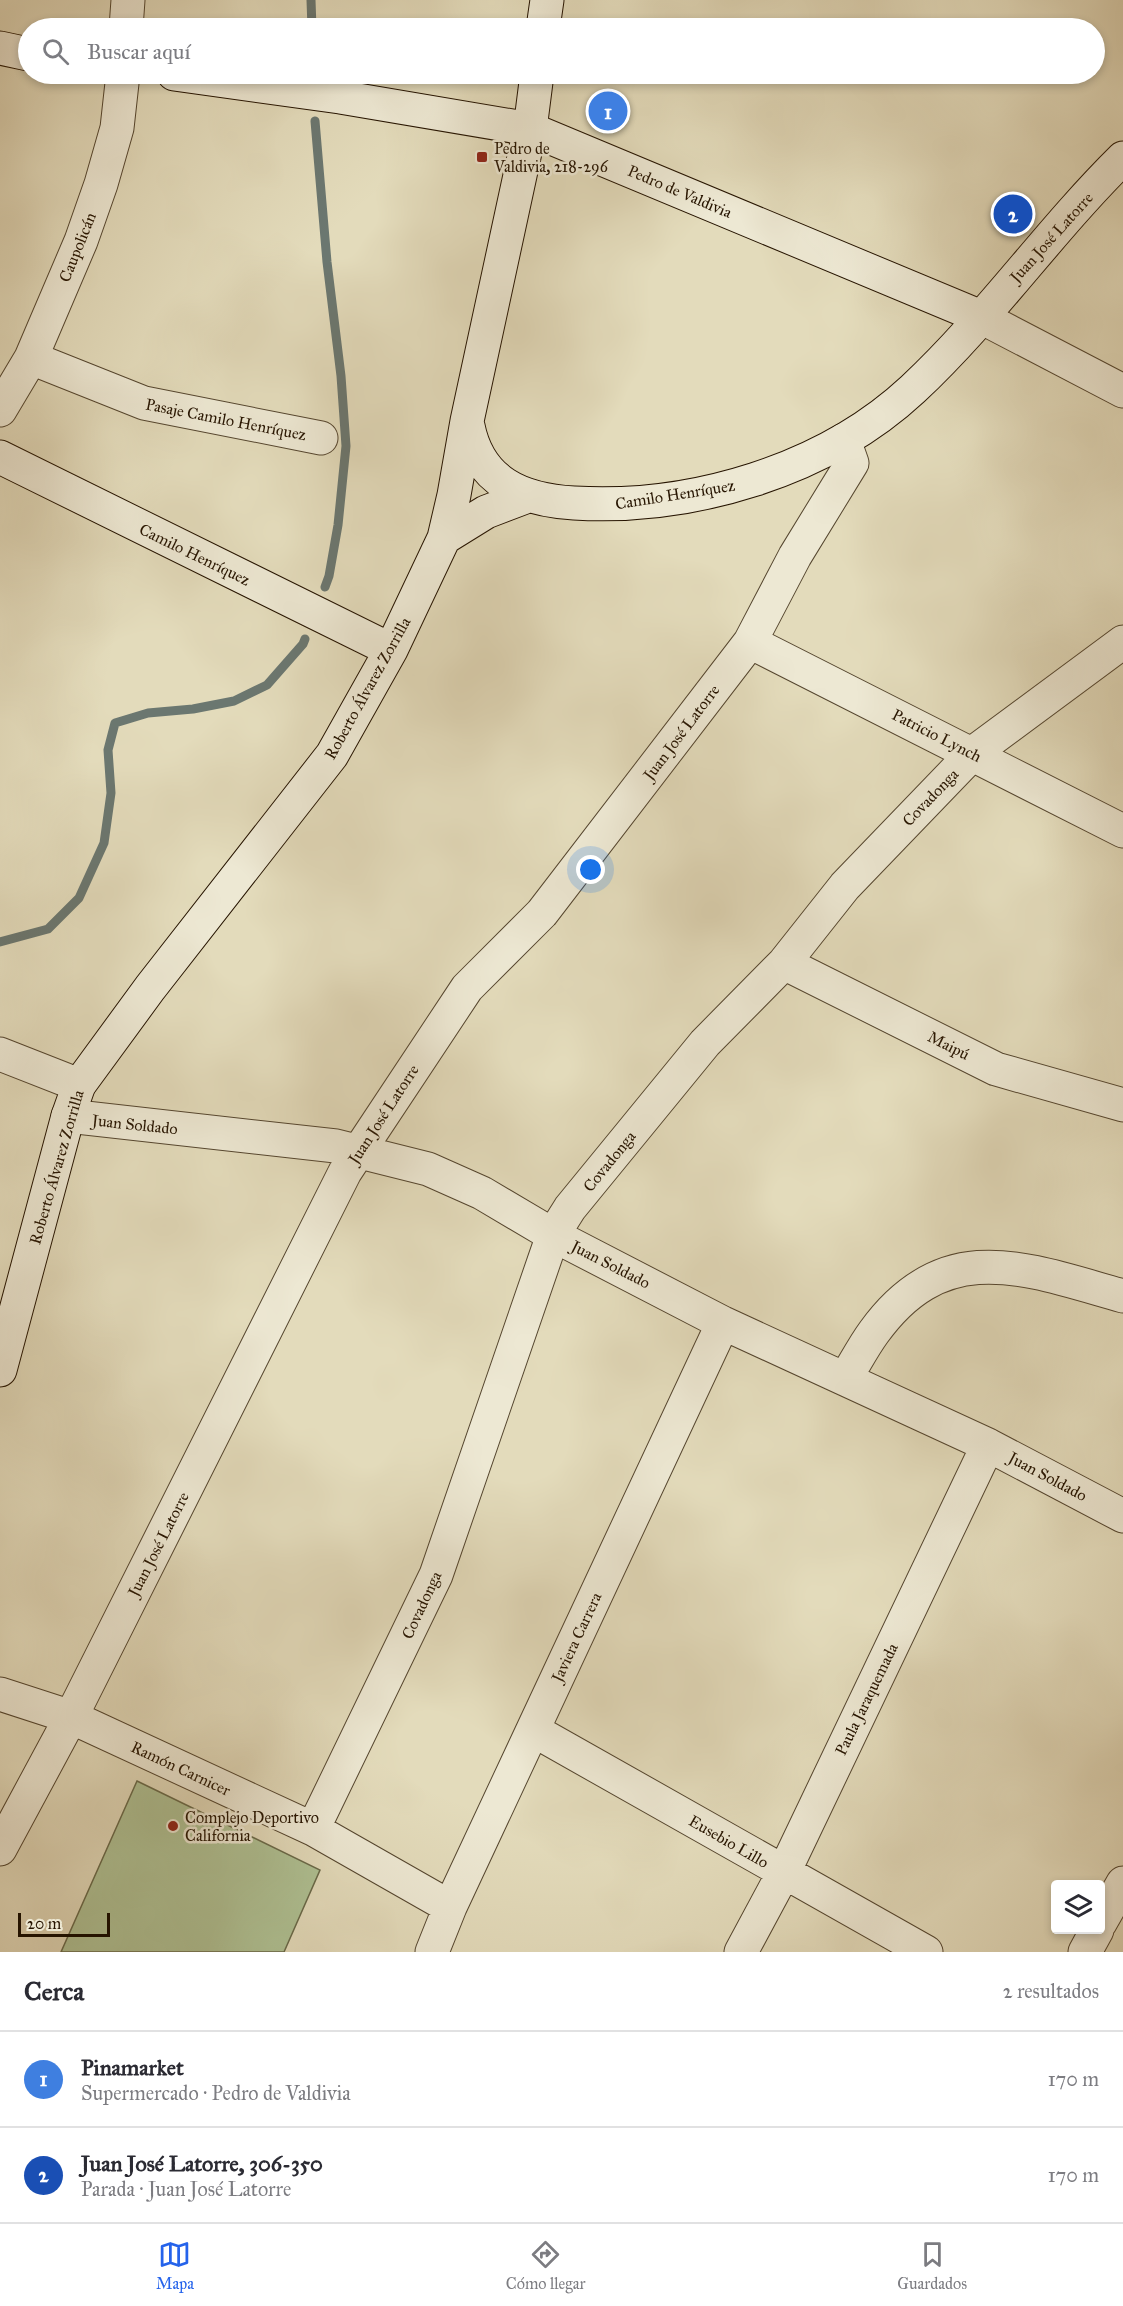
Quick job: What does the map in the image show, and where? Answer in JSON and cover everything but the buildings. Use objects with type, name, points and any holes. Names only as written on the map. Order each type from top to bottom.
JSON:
[{"type":"street","points":[[127,18],[128,0]]},
{"type":"street","points":[[544,18],[547,0]]},
{"type":"street","points":[[0,48],[18,52]]},
{"type":"street","name":"Caupolicán","points":[[0,410],[31,358],[81,241],[117,128],[122,84]]},
{"type":"street","name":"Pedro de Valdivia","points":[[246,84],[340,97],[530,129],[981,317],[1123,391]]},
{"type":"street","name":"Roberto Álvarez Zorrilla","points":[[0,1370],[68,1116],[79,1085],[150,988],[332,755],[391,650],[444,538],[530,129],[536,84]]},
{"type":"street","name":"Juan José Latorre","points":[[981,317],[1049,237],[1123,158]]},
{"type":"street","name":"Camilo Henríquez","points":[[467,421],[471,441],[483,466],[493,477],[528,496],[598,505],[646,502],[728,487],[768,476],[807,460],[844,440],[879,417],[911,391],[981,317]]},
{"type":"street","name":"Pasaje Camilo Henríquez","points":[[31,358],[144,403],[321,438]]},
{"type":"street","name":"Juan José Latorre","points":[[0,1849],[71,1717],[345,1172],[467,988],[542,913],[750,642],[795,556],[852,463],[844,440]]},
{"type":"street","name":"Camilo Henríquez","points":[[0,457],[391,650]]},
{"type":"street","points":[[444,538],[486,512],[528,496]]},
{"type":"street","name":"Patricio Lynch","points":[[750,642],[1123,831]]},
{"type":"street","name":"Covadonga","points":[[313,1829],[436,1575],[554,1235],[570,1208],[705,1043],[784,963],[845,886],[973,753],[1123,642]]},
{"type":"street","name":"Maipú","points":[[784,963],[996,1069],[1123,1105]]},
{"type":"street","points":[[0,1054],[79,1085]]},
{"type":"street","name":"Juan Soldado","points":[[68,1116],[336,1146],[360,1150],[428,1169],[482,1193],[554,1235],[723,1323],[988,1445],[1123,1516]]},
{"type":"street","points":[[845,1379],[874,1332],[899,1304],[921,1285],[944,1274],[978,1267],[1011,1267],[1039,1272],[1123,1296]]},
{"type":"street","name":"Javiera Carrera","points":[[432,1952],[450,1907],[723,1323]]},
{"type":"street","name":"Paula Jaraquemada","points":[[741,1952],[784,1872],[988,1445]]},
{"type":"street","name":"Ramón Carnicer","points":[[0,1694],[71,1717],[313,1829],[450,1907]]},
{"type":"street","name":"Eusebio Lillo","points":[[533,1730],[926,1952]]},
{"type":"street","points":[[1105,1916],[1123,1883]]},
{"type":"street","points":[[1085,1952],[1094,1934]]},
{"type":"green space","name":"Complejo Deportivo California","points":[[137,1781],[320,1870],[284,1952],[61,1952]]},
{"type":"waterway","points":[[311,0],[312,18]]},
{"type":"waterway","points":[[315,121],[346,446],[338,525],[325,587]]},
{"type":"waterway","points":[[0,942],[48,929],[79,898],[104,843],[111,793],[108,750],[115,723],[148,713],[193,709],[234,701],[267,685],[305,639]]},
{"type":"place","name":"Pinamarket","points":[[608,111]]},
{"type":"place","name":"Pedro de Valdivia, 218-296","points":[[482,157]]},
{"type":"place","name":"Juan José Latorre, 306-350","points":[[1013,214]]},
{"type":"place","name":"Complejo Deportivo California","points":[[173,1826]]}]
